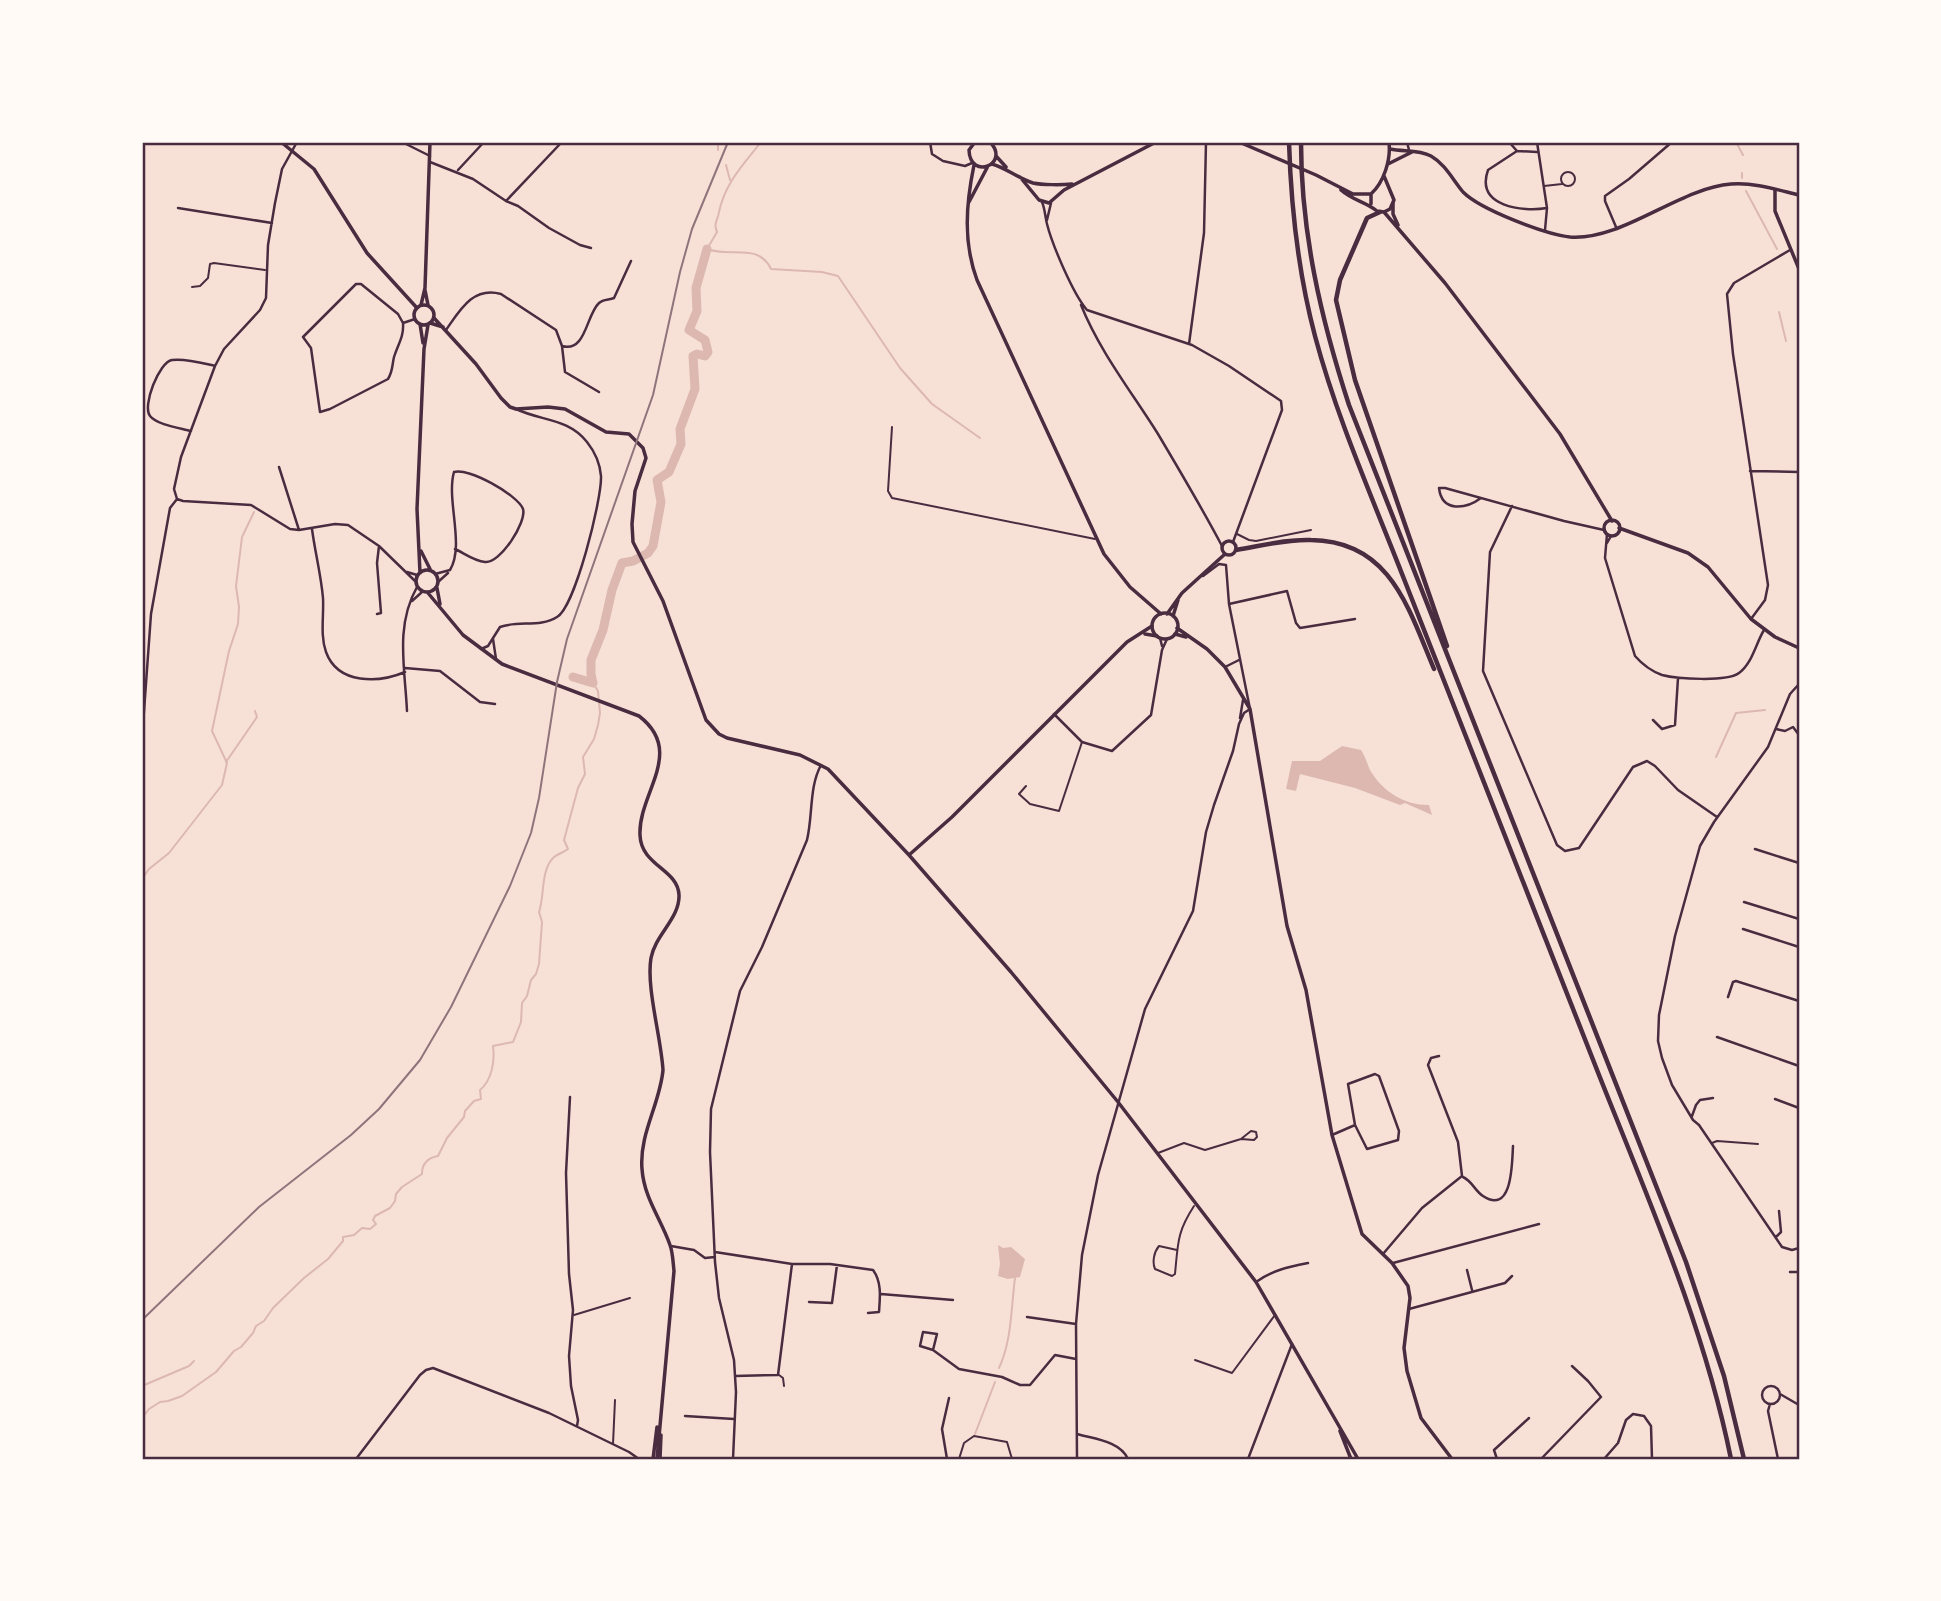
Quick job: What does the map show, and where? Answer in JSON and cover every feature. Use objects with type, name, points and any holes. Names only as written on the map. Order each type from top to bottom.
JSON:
[{"type":"highway","points":[[1289,142],[1298,252],[1317,344],[1355,457],[1690,1308],[1715,1390],[1731,1459]]},
{"type":"highway","points":[[1301,142],[1304,208],[1312,269],[1334,360],[1366,452],[1686,1262],[1724,1377],[1744,1459]]},
{"type":"highway","points":[[1382,212],[1367,218],[1340,280],[1336,300],[1355,380],[1454,671]]},
{"type":"highway","points":[[1236,550],[1309,540],[1347,545],[1371,558],[1391,578],[1402,595],[1447,694]]},
{"type":"street","points":[[281,142],[314,169],[367,253],[416,308],[415,319]]},
{"type":"street","points":[[177,499],[174,489],[191,431],[215,366],[224,349],[263,305],[268,288],[272,223],[282,169],[297,142]]},
{"type":"street","points":[[402,142],[430,159],[473,179],[580,246],[591,248]]},
{"type":"street","points":[[421,305],[425,288],[430,142]]},
{"type":"street","points":[[457,171],[484,142]]},
{"type":"street","points":[[506,201],[558,142]]},
{"type":"street","points":[[930,142],[932,154],[937,158],[965,166],[990,165],[1007,169]]},
{"type":"street","points":[[975,142],[969,150],[973,164],[968,192],[967,233],[974,270],[1096,540],[1121,578],[1158,616]]},
{"type":"street","points":[[992,142],[996,156],[1007,169],[1020,177],[1042,202],[1046,224],[1088,320],[1126,389],[1157,433],[1223,550],[1232,555],[1236,550],[1233,542],[1282,404],[1279,398],[1189,344],[1096,314],[1087,310],[1079,299]]},
{"type":"street","points":[[1046,224],[1056,196],[1156,142]]},
{"type":"street","points":[[1239,142],[1316,175],[1354,199],[1371,204],[1402,233],[1452,292],[1560,434],[1602,505],[1610,521],[1605,558],[1635,656],[1643,664],[1660,674],[1678,678],[1730,677],[1736,675],[1748,662],[1764,630]]},
{"type":"street","points":[[1337,187],[1353,194],[1371,194],[1378,189],[1384,176],[1389,142]]},
{"type":"street","points":[[1407,142],[1409,150]]},
{"type":"street","points":[[1509,142],[1517,151]]},
{"type":"street","points":[[1537,142],[1548,208],[1545,230]]},
{"type":"street","points":[[1616,227],[1605,196],[1672,142]]},
{"type":"street","points":[[1189,344],[1204,233],[1207,143]]},
{"type":"street","points":[[1390,149],[1423,153],[1436,159],[1465,193],[1477,203],[1501,215],[1545,230],[1577,236],[1600,233],[1722,185],[1749,184],[1799,195]]},
{"type":"street","points":[[1537,152],[1517,151],[1488,170],[1486,185],[1489,194],[1503,205],[1516,209],[1548,208]]},
{"type":"street","points":[[1386,166],[1404,154],[1423,153]]},
{"type":"street","points":[[968,204],[996,156]]},
{"type":"street","points":[[1544,186],[1573,185],[1576,180],[1574,174],[1563,174],[1563,184]]},
{"type":"street","points":[[1384,176],[1393,196],[1393,215],[1402,233]]},
{"type":"street","points":[[1020,177],[1054,186],[1074,184]]},
{"type":"street","points":[[1036,194],[1042,183]]},
{"type":"street","points":[[1054,186],[1056,196]]},
{"type":"street","points":[[1378,189],[1389,191]]},
{"type":"street","points":[[1775,190],[1775,211],[1799,269]]},
{"type":"street","points":[[1371,194],[1371,204]]},
{"type":"street","points":[[1042,202],[1052,201]]},
{"type":"street","points":[[1382,212],[1390,209],[1393,203]]},
{"type":"street","points":[[178,208],[272,223]]},
{"type":"street","points":[[1751,619],[1765,600],[1768,585],[1727,294],[1734,283],[1790,250]]},
{"type":"street","points":[[562,346],[569,348],[579,342],[596,306],[604,300],[614,298],[631,261]]},
{"type":"street","points":[[192,287],[200,286],[208,278],[209,264],[268,271]]},
{"type":"street","points":[[317,417],[320,412],[388,379],[393,370],[393,359],[403,338],[403,323],[395,311],[361,284],[356,284],[303,337],[311,348],[320,412]]},
{"type":"street","points":[[407,711],[402,636],[407,610],[417,587],[417,509],[424,349],[429,324],[434,317],[434,311],[428,305],[425,288]]},
{"type":"street","points":[[445,329],[475,295],[492,291],[501,294],[555,330],[562,346],[565,372],[599,393]]},
{"type":"street","points":[[416,308],[428,305]]},
{"type":"street","points":[[1088,320],[1089,315],[1096,314]]},
{"type":"street","points":[[434,317],[482,371],[501,398],[516,410],[553,420],[576,430],[596,457],[600,469],[600,495],[567,609],[548,621],[500,627],[488,646],[481,649]]},
{"type":"street","points":[[403,323],[415,319]]},
{"type":"street","points":[[415,319],[420,324],[424,349]]},
{"type":"street","points":[[420,324],[445,329]]},
{"type":"street","points":[[191,431],[155,420],[148,414],[147,406],[158,373],[165,362],[173,359],[215,366]]},
{"type":"street","points":[[516,410],[565,408],[607,432],[629,434],[641,446],[646,458],[635,491],[633,542],[637,555],[663,601],[699,707],[712,728],[731,740],[800,755],[821,765],[836,776],[909,855],[1012,972],[1118,1102],[1256,1282],[1359,1459]]},
{"type":"street","points":[[892,427],[888,491],[892,498],[1096,540]]},
{"type":"street","points":[[279,467],[299,530]]},
{"type":"street","points":[[428,593],[450,570],[455,557],[454,549],[452,486],[454,471],[468,472],[492,484],[520,505],[523,512],[507,546],[496,560],[486,563],[454,549]]},
{"type":"street","points":[[1750,471],[1799,472]]},
{"type":"street","points":[[1481,498],[1471,505],[1452,507],[1444,500],[1439,488],[1445,488],[1512,506],[1607,533],[1618,531],[1642,537],[1688,553],[1708,567],[1751,619],[1764,630],[1799,648]]},
{"type":"street","points":[[177,499],[251,505],[282,526],[299,530],[335,524],[348,525],[379,546],[402,568],[417,576],[450,570]]},
{"type":"street","points":[[142,739],[149,635],[156,580],[170,508],[177,499]]},
{"type":"street","points":[[1512,506],[1490,552],[1483,671],[1558,845],[1565,851],[1579,848],[1633,767],[1647,761],[1678,790],[1717,817]]},
{"type":"street","points":[[1610,521],[1618,524],[1618,531]]},
{"type":"street","points":[[312,529],[323,598],[323,635],[330,660],[344,673],[363,680],[405,670],[440,671],[480,702],[495,704]]},
{"type":"street","points":[[1237,534],[1256,541],[1311,530]]},
{"type":"street","points":[[1167,614],[1178,598],[1216,561],[1226,541],[1233,542]]},
{"type":"street","points":[[377,614],[381,613],[377,563],[379,546]]},
{"type":"street","points":[[419,548],[433,572],[440,606]]},
{"type":"street","points":[[1200,576],[1208,574],[1219,564],[1226,566],[1239,660],[1250,709],[1287,926],[1306,990],[1332,1135],[1359,1226],[1367,1239],[1392,1263],[1408,1286],[1405,1359],[1418,1409],[1427,1428],[1452,1459]]},
{"type":"street","points":[[417,587],[428,593],[463,635],[496,659],[544,681],[639,716],[651,727],[658,742],[659,767],[640,825],[643,851],[674,881],[679,894],[678,906],[655,943],[650,962],[663,1070],[641,1158],[648,1198],[671,1247],[674,1272],[657,1459]]},
{"type":"street","points":[[407,610],[415,596],[422,592]]},
{"type":"street","points":[[1230,604],[1287,592],[1300,628],[1355,619]]},
{"type":"street","points":[[1178,598],[1173,617],[1177,628],[1207,649],[1225,667],[1250,709]]},
{"type":"street","points":[[909,855],[952,817],[1127,642],[1143,634],[1158,616],[1167,614],[1173,617]]},
{"type":"street","points":[[1152,626],[1162,650]]},
{"type":"street","points":[[1054,714],[1082,742],[1112,751],[1151,715],[1162,650],[1177,628]]},
{"type":"street","points":[[1143,634],[1167,639]]},
{"type":"street","points":[[1175,634],[1192,639]]},
{"type":"street","points":[[494,636],[496,659]]},
{"type":"street","points":[[1225,667],[1239,660]]},
{"type":"street","points":[[1653,720],[1662,729],[1675,725],[1678,678]]},
{"type":"street","points":[[1799,684],[1790,694],[1765,752],[1717,817],[1693,863],[1668,967],[1658,1023],[1658,1041],[1666,1071],[1692,1120],[1699,1125],[1780,1244],[1788,1250],[1799,1248]]},
{"type":"street","points":[[1076,1459],[1076,1324],[1082,1255],[1098,1175],[1145,1009],[1193,911],[1206,832],[1236,737],[1244,697]]},
{"type":"street","points":[[1239,724],[1244,713],[1250,709]]},
{"type":"street","points":[[1776,729],[1785,731],[1793,727],[1799,735]]},
{"type":"street","points":[[1026,786],[1019,794],[1030,804],[1059,811],[1082,742]]},
{"type":"street","points":[[733,1459],[735,1376],[729,1334],[719,1298],[715,1255],[710,1152],[712,1109],[740,991],[807,840],[814,780],[821,765]]},
{"type":"street","points":[[1755,849],[1799,863]]},
{"type":"street","points":[[1744,902],[1799,919]]},
{"type":"street","points":[[1743,929],[1799,947]]},
{"type":"street","points":[[1728,998],[1733,982],[1736,981],[1799,1002]]},
{"type":"street","points":[[1717,1037],[1799,1066]]},
{"type":"street","points":[[1439,1056],[1431,1058],[1428,1065],[1458,1142],[1462,1176],[1483,1196],[1501,1198],[1508,1191],[1510,1184],[1513,1146]]},
{"type":"street","points":[[1375,1074],[1379,1076],[1399,1131],[1398,1140],[1367,1149],[1355,1125],[1348,1084],[1375,1074]]},
{"type":"street","points":[[570,1097],[566,1178],[572,1315],[569,1356],[571,1386],[578,1418],[576,1426]]},
{"type":"street","points":[[1692,1116],[1700,1100],[1713,1098]]},
{"type":"street","points":[[1775,1098],[1799,1108]]},
{"type":"street","points":[[1332,1135],[1355,1125]]},
{"type":"street","points":[[1157,1154],[1184,1143],[1205,1150],[1241,1139]]},
{"type":"street","points":[[1711,1144],[1717,1141],[1758,1144]]},
{"type":"street","points":[[1383,1254],[1422,1208],[1462,1176]]},
{"type":"street","points":[[1177,1250],[1159,1246],[1153,1265],[1155,1269],[1172,1276],[1175,1274],[1177,1250],[1178,1235],[1196,1204]]},
{"type":"street","points":[[1776,1237],[1780,1232],[1779,1211]]},
{"type":"street","points":[[1392,1263],[1539,1224]]},
{"type":"street","points":[[671,1247],[694,1250],[705,1258],[715,1255],[873,1270],[877,1274],[881,1294],[879,1312],[868,1313]]},
{"type":"street","points":[[778,1375],[792,1264]]},
{"type":"street","points":[[1256,1282],[1283,1268],[1308,1264]]},
{"type":"street","points":[[809,1302],[832,1303],[837,1265]]},
{"type":"street","points":[[1467,1270],[1472,1292]]},
{"type":"street","points":[[1790,1272],[1799,1272]]},
{"type":"street","points":[[1409,1309],[1505,1283],[1512,1276]]},
{"type":"street","points":[[881,1294],[953,1300]]},
{"type":"street","points":[[572,1315],[630,1298]]},
{"type":"street","points":[[1195,1360],[1232,1373],[1275,1315]]},
{"type":"street","points":[[1027,1317],[1076,1324]]},
{"type":"street","points":[[933,1350],[937,1334],[923,1332],[920,1346],[933,1350],[959,1369],[1002,1377],[1020,1385],[1030,1385],[1055,1354],[1076,1359]]},
{"type":"street","points":[[1248,1459],[1292,1344]]},
{"type":"street","points":[[1541,1459],[1601,1397],[1572,1366]]},
{"type":"street","points":[[356,1459],[420,1375],[429,1368],[440,1370],[576,1426],[639,1459]]},
{"type":"street","points":[[735,1376],[778,1375],[783,1378],[784,1386]]},
{"type":"street","points":[[1780,1394],[1777,1402],[1770,1404],[1762,1399],[1762,1392],[1766,1387],[1774,1387],[1780,1394],[1799,1405]]},
{"type":"street","points":[[947,1459],[942,1429],[949,1398]]},
{"type":"street","points":[[613,1444],[615,1401]]},
{"type":"street","points":[[1770,1404],[1768,1411],[1777,1459]]},
{"type":"street","points":[[1604,1459],[1618,1443],[1626,1420],[1633,1414],[1641,1414],[1648,1419],[1651,1426],[1652,1459]]},
{"type":"street","points":[[685,1416],[735,1419]]},
{"type":"street","points":[[1497,1459],[1494,1450],[1530,1418]]},
{"type":"street","points":[[1338,1426],[1351,1459]]},
{"type":"street","points":[[1076,1434],[1117,1446],[1128,1459]]},
{"type":"street","points":[[959,1459],[964,1443],[974,1437],[1007,1442],[1012,1459]]},
{"type":"shaded area","points":[[1342,746],[1361,750],[1370,770],[1381,785],[1403,800],[1429,805],[1432,815],[1405,803],[1400,805],[1355,788],[1300,774],[1296,791],[1286,789],[1292,761],[1320,761]]},
{"type":"shaded area","points":[[998,1245],[1003,1248],[1011,1247],[1025,1259],[1020,1277],[1008,1279],[998,1276]]},
{"type":"waterway","points":[[718,142],[718,150]]},
{"type":"waterway","points":[[761,142],[726,192],[716,224],[717,232],[707,249],[751,253],[759,256],[771,269],[822,272],[838,276],[900,368],[932,404],[980,438]]},
{"type":"waterway","points":[[1736,142],[1743,155]]},
{"type":"waterway","points":[[726,165],[730,180]]},
{"type":"waterway","points":[[1742,173],[1742,178]]},
{"type":"waterway","points":[[1746,191],[1777,249]]},
{"type":"waterway","points":[[593,683],[591,660],[603,630],[612,590],[622,563],[648,553],[653,546],[661,502],[657,480],[669,472],[681,444],[680,429],[695,389],[693,356],[705,356],[708,352],[705,340],[689,330],[697,311],[696,288],[707,249]]},
{"type":"waterway","points":[[1779,312],[1786,341]]},
{"type":"waterway","points":[[142,879],[149,869],[169,853],[222,785],[227,763],[212,731],[229,651],[238,624],[236,586],[242,537],[254,512]]},
{"type":"waterway","points":[[573,677],[593,683]]},
{"type":"waterway","points":[[142,1418],[160,1402],[182,1396],[216,1372],[273,1308],[328,1259],[343,1241],[343,1237],[354,1235],[362,1228],[370,1229],[376,1224],[373,1220],[375,1216],[390,1208],[402,1187],[422,1174],[424,1164],[438,1156],[447,1138],[464,1117],[465,1111],[474,1101],[481,1099],[480,1090],[492,1070],[493,1046],[513,1042],[521,1022],[522,1003],[539,964],[542,922],[539,912],[545,876],[554,857],[568,849],[564,840],[578,788],[585,774],[583,757],[594,739],[598,725],[598,691],[593,683]]},
{"type":"waterway","points":[[1716,757],[1736,713],[1765,710]]},
{"type":"waterway","points":[[226,762],[257,717],[255,711]]},
{"type":"waterway","points":[[999,1368],[1009,1335],[1015,1278]]},
{"type":"waterway","points":[[142,1386],[189,1366],[194,1361]]},
{"type":"waterway","points":[[975,1434],[995,1382]]},
{"type":"railway","points":[[142,1320],[259,1207],[351,1135],[379,1109],[420,1060],[451,1007],[510,886],[531,833],[567,639],[653,395],[692,229],[728,142]]}]
